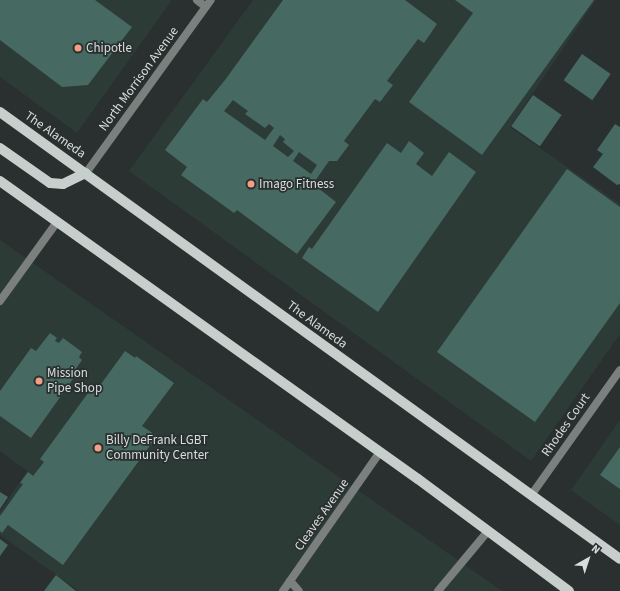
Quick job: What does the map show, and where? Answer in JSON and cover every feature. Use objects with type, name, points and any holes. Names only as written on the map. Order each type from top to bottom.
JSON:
[{"type":"main road","name":"The Alameda","points":[[0,112],[86,173],[133,210],[532,494],[620,559]]},
{"type":"main road","points":[[0,148],[50,183],[63,184],[86,173]]},
{"type":"main road","points":[[0,181],[380,452],[569,591]]},
{"type":"street","points":[[197,0],[208,3]]},
{"type":"street","name":"North Morrison Avenue","points":[[86,173],[208,3]]},
{"type":"street","points":[[0,301],[57,222]]},
{"type":"street","name":"Rhodes Court","points":[[532,494],[620,370]]},
{"type":"street","name":"Cleaves Avenue","points":[[283,591],[380,452]]},
{"type":"street","points":[[438,591],[488,531]]},
{"type":"street","points":[[290,581],[299,591]]},
{"type":"shaded area","points":[[0,0],[172,0],[77,133],[0,77]]},
{"type":"shaded area","points":[[253,0],[596,0],[510,127],[620,204],[620,334],[531,461],[129,171]]},
{"type":"shaded area","points":[[0,240],[502,591],[79,591],[0,535],[0,512],[27,471],[0,451]]},
{"type":"shaded area","points":[[620,420],[620,525],[571,490]]},
{"type":"building","points":[[0,0],[95,0],[132,27],[88,85],[62,87],[0,40]]},
{"type":"building","points":[[283,0],[405,0],[437,24],[424,43],[418,39],[387,81],[393,85],[380,102],[375,99],[344,141],[349,145],[337,161],[329,161],[313,184],[336,202],[297,254],[237,210],[234,213],[181,175],[187,167],[165,150],[203,99],[207,102],[225,80]],"holes":[[[233,100],[248,111],[245,114],[265,128],[269,124],[274,128],[265,140],[224,111]],[[280,135],[285,139],[283,142],[294,151],[288,157],[273,146]],[[299,152],[317,165],[311,174],[293,161]]]},
{"type":"building","points":[[455,0],[594,0],[482,155],[409,102],[473,13]]},
{"type":"building","points":[[582,54],[611,74],[592,100],[564,80]]},
{"type":"building","points":[[533,95],[562,115],[540,146],[511,126]]},
{"type":"building","points":[[615,124],[620,127],[620,184],[617,185],[593,167],[603,154],[597,150]]},
{"type":"building","points":[[409,141],[424,153],[416,164],[432,176],[449,152],[476,172],[378,312],[302,258],[309,247],[312,249],[387,143],[401,153]]},
{"type":"building","points":[[567,169],[620,207],[620,303],[535,422],[437,352]]},
{"type":"building","name":"Mission Pipe Shop","points":[[50,333],[57,338],[55,341],[59,343],[63,338],[82,352],[79,357],[82,360],[75,370],[78,372],[31,438],[0,416],[0,391],[31,348],[36,351]]},
{"type":"building","name":"Billy DeFrank LGBT Community Center","points":[[125,351],[135,358],[136,356],[174,383],[142,426],[157,436],[63,565],[8,525],[2,533],[0,531],[0,516],[23,484],[20,483],[28,472],[33,476],[44,462],[40,459],[88,393],[91,394],[94,389],[96,391]]},
{"type":"building","points":[[620,447],[620,489],[600,475]]},
{"type":"building","points":[[0,492],[8,497],[0,509]]},
{"type":"building","points":[[0,539],[8,545],[0,556]]},
{"type":"building","points":[[56,575],[76,591],[44,591]]},
{"type":"place","name":"Chipotle","points":[[78,48]]},
{"type":"place","name":"Imago Fitness","points":[[251,184]]},
{"type":"place","name":"Mission Pipe Shop","points":[[39,381]]},
{"type":"place","name":"Billy DeFrank LGBT Community Center","points":[[98,448]]}]
